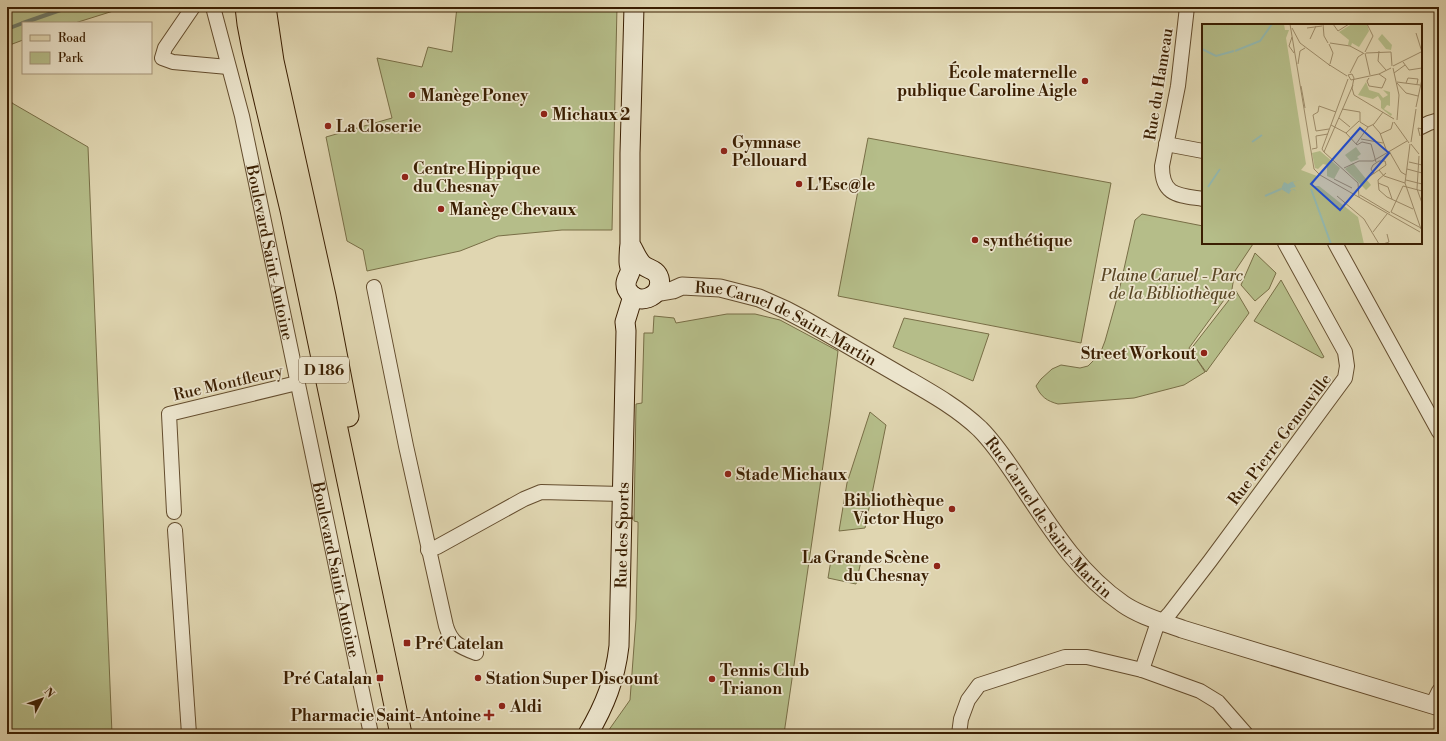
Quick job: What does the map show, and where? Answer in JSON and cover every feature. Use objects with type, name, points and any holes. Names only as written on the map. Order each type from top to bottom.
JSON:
[{"type":"main road","name":"Boulevard Saint-Antoine","points":[[246,7],[253,50],[291,210],[401,734]]},
{"type":"main road","name":"D 186","points":[[265,7],[273,61],[325,296],[368,512],[415,734]]},
{"type":"main road","points":[[634,7],[630,153],[630,244],[639,260],[637,269]]},
{"type":"main road","points":[[648,267],[655,271],[648,292],[627,289],[627,278],[637,269],[648,267]]},
{"type":"main road","name":"Rue des Sports","points":[[588,734],[610,690],[619,646],[625,322],[648,292]]},
{"type":"street","points":[[193,7],[165,48],[162,58],[173,62],[228,67]]},
{"type":"street","name":"Boulevard Saint-Antoine","points":[[213,7],[243,124],[371,734]]},
{"type":"street","name":"Rue du Hameau","points":[[1187,7],[1178,86],[1162,166],[1162,177],[1166,187],[1173,192],[1183,196],[1202,199]]},
{"type":"street","points":[[1422,126],[1439,120]]},
{"type":"street","points":[[1166,144],[1202,151]]},
{"type":"street","name":"Rue Pierre Genouville","points":[[1142,670],[1154,632],[1210,561],[1345,378],[1347,366],[1346,352],[1286,244]]},
{"type":"street","points":[[1336,244],[1439,432]]},
{"type":"street","name":"Rue Caruel de Saint-Martin","points":[[648,292],[673,290],[682,286],[720,288],[759,298],[786,310],[958,410],[970,419],[1006,460],[1062,544],[1090,577],[1124,605],[1162,621],[1280,659],[1437,701]]},
{"type":"street","points":[[374,287],[428,550],[449,636],[455,642],[476,653]]},
{"type":"street","name":"Rue Montfleury","points":[[174,512],[169,414],[297,383]]},
{"type":"street","points":[[428,550],[437,547],[524,499],[541,492],[622,494]]},
{"type":"street","points":[[175,530],[189,734]]},
{"type":"street","points":[[959,734],[961,719],[968,700],[979,685],[1065,657],[1087,657],[1142,670],[1200,691],[1218,702],[1246,734]]},
{"type":"green space","points":[[7,7],[126,7],[78,22],[22,22],[22,40],[7,46]]},
{"type":"green space","points":[[457,7],[617,7],[612,230],[562,230],[498,236],[460,251],[367,271],[363,250],[347,241],[326,137],[392,118],[377,58],[422,67],[428,47],[452,52]]},
{"type":"green space","points":[[7,88],[12,103],[88,147],[112,734],[7,734]]},
{"type":"green space","name":"synthétique","points":[[868,138],[1111,183],[1081,343],[838,296]]},
{"type":"green space","name":"Plaine Caruel - Parc de la Bibliothèque","points":[[1142,214],[1202,226],[1202,244],[1253,244],[1235,271],[1232,289],[1189,348],[1190,350],[1236,291],[1249,313],[1206,372],[1196,358],[1205,372],[1184,385],[1134,398],[1058,404],[1051,401],[1042,396],[1036,386],[1041,379],[1052,369],[1061,365],[1080,368],[1088,366],[1100,354],[1119,291],[1135,220]]},
{"type":"green space","points":[[1255,253],[1276,273],[1269,289],[1255,301],[1241,285]]},
{"type":"green space","points":[[1281,280],[1324,357],[1322,358],[1254,321]]},
{"type":"green space","name":"Stade Michaux","points":[[727,314],[755,314],[780,320],[838,351],[830,417],[784,734],[606,734],[630,700],[636,619],[638,528],[638,522],[634,521],[636,404],[642,403],[644,333],[653,333],[654,316],[674,318],[676,323]]},
{"type":"green space","points":[[904,318],[989,334],[973,381],[893,347]]},
{"type":"green space","points":[[870,412],[886,425],[865,528],[839,531],[847,483]]},
{"type":"green space","points":[[836,556],[843,556],[861,561],[856,584],[828,578],[831,560]]},
{"type":"waterway","points":[[26,22],[69,7]]},
{"type":"waterway","points":[[7,29],[22,23]]},
{"type":"place","name":"École maternelle publique Caroline Aigle","points":[[1085,81]]},
{"type":"place","name":"Manège Poney","points":[[412,95]]},
{"type":"place","name":"Michaux 2","points":[[544,114]]},
{"type":"place","name":"La Closerie","points":[[328,126]]},
{"type":"place","name":"Gymnase Pellouard","points":[[724,151]]},
{"type":"place","name":"Centre Hippique du Chesnay","points":[[405,177]]},
{"type":"place","name":"L'Esc@le","points":[[799,184]]},
{"type":"place","name":"Manège Chevaux","points":[[441,209]]},
{"type":"place","name":"synthétique","points":[[975,240]]},
{"type":"place","name":"Street Workout","points":[[1204,353]]},
{"type":"place","name":"Stade Michaux","points":[[728,474]]},
{"type":"place","name":"Bibliothèque Victor Hugo","points":[[952,509]]},
{"type":"place","name":"La Grande Scène du Chesnay","points":[[937,566]]},
{"type":"place","name":"Pré Catelan","points":[[407,643]]},
{"type":"place","name":"Pré Catalan","points":[[380,678]]},
{"type":"place","name":"Station Super Discount","points":[[478,678]]},
{"type":"place","name":"Tennis Club Trianon","points":[[712,679]]},
{"type":"place","name":"Aldi","points":[[502,706]]},
{"type":"place","name":"Pharmacie Saint-Antoine","points":[[489,715]]}]
